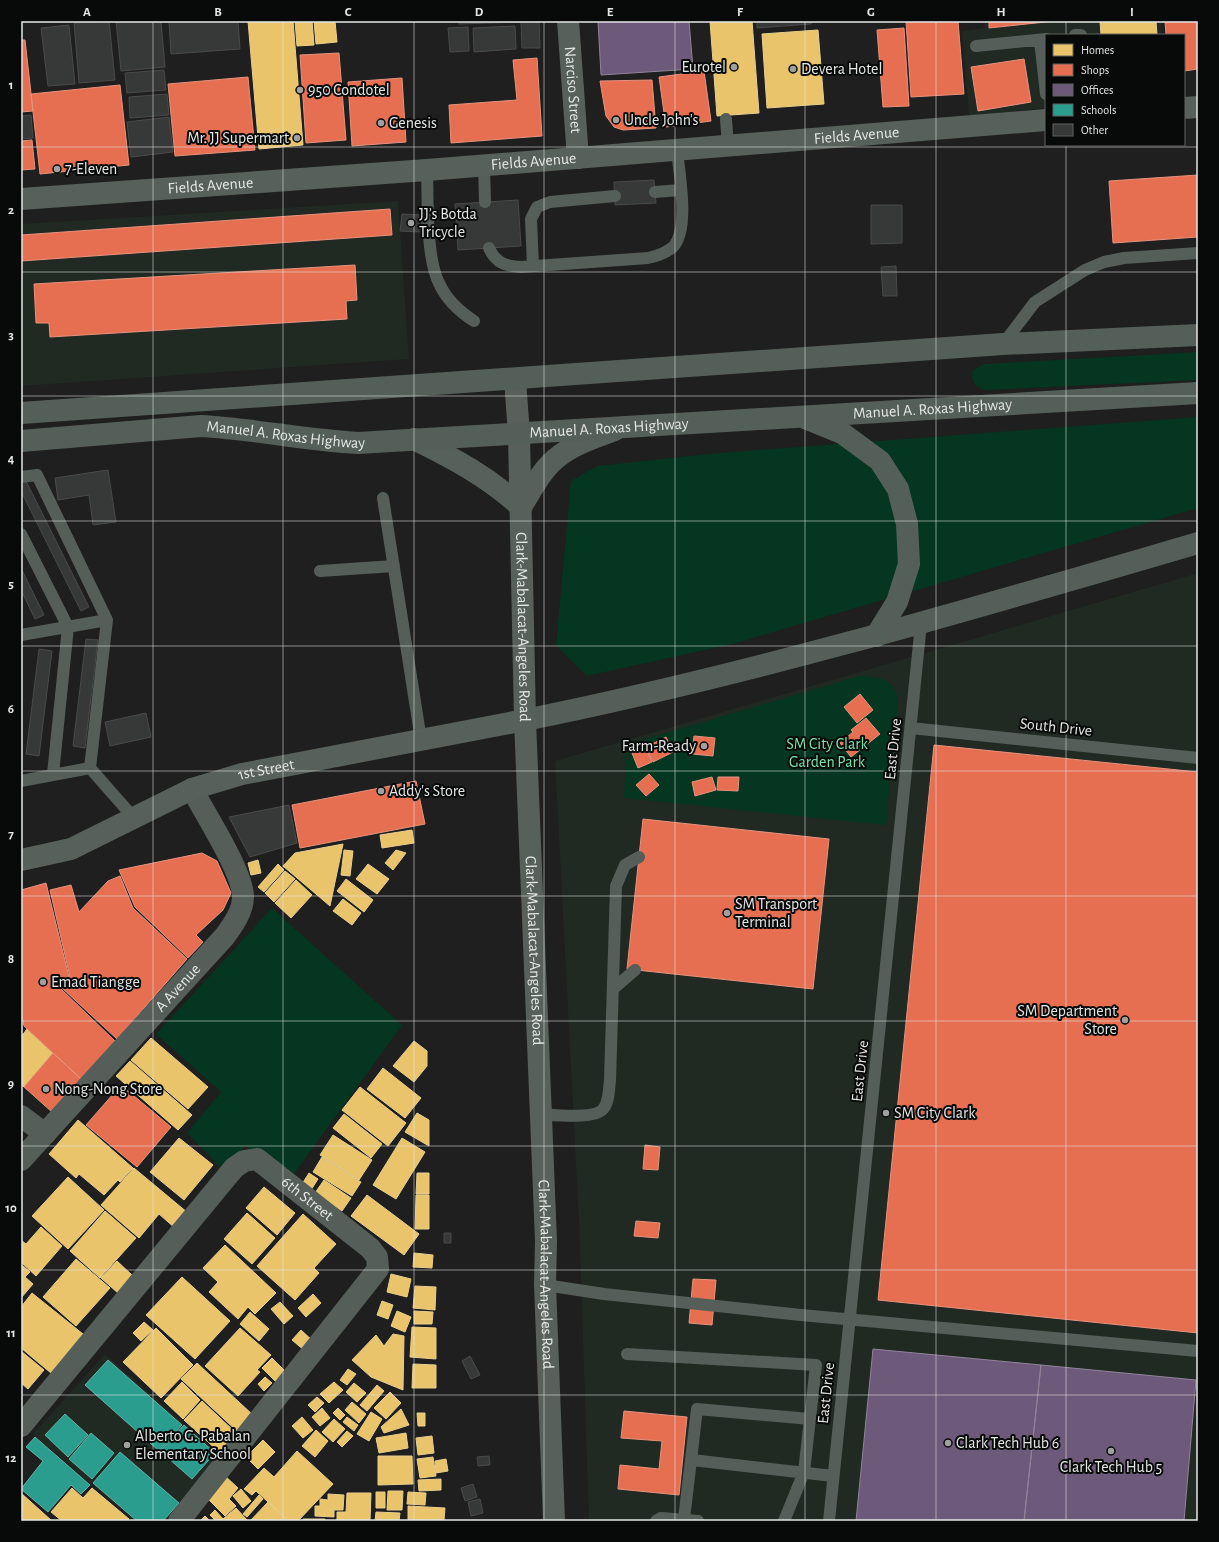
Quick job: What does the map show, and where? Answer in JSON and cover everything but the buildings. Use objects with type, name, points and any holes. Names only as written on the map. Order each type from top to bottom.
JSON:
[{"type":"main road","name":"Narciso Street","points":[[568,21],[578,158]]},
{"type":"main road","points":[[1185,108],[1198,107]]},
{"type":"main road","name":"Fields Avenue","points":[[21,199],[427,170],[1045,120]]},
{"type":"main road","name":"Manuel A. Roxas Highway","points":[[21,413],[1003,344],[1198,335]]},
{"type":"main road","name":"Clark-Mabalacat-Angeles Road","points":[[515,379],[519,434],[525,720],[546,1241],[545,1285],[554,1521]]},
{"type":"main road","name":"Manuel A. Roxas Highway","points":[[21,441],[201,426],[230,427],[318,441],[358,443],[1198,393]]},
{"type":"main road","points":[[800,416],[842,433],[880,461],[898,489],[907,524],[910,564],[897,602],[876,636]]},
{"type":"main road","points":[[414,439],[444,454],[478,474],[504,491],[521,508],[546,470],[557,457],[578,444],[625,426]]},
{"type":"main road","name":"1st Street","points":[[21,860],[71,849],[192,790],[242,774],[525,720]]},
{"type":"street","points":[[525,720],[655,692],[876,636],[1198,543]]},
{"type":"street","name":"A Avenue","points":[[21,1160],[225,936],[240,911],[243,898],[235,870],[192,790]]},
{"type":"street","points":[[21,1116],[45,1134]]},
{"type":"street","name":"6th Street","points":[[21,1426],[234,1168],[244,1161],[257,1159],[370,1248],[377,1257],[378,1269],[179,1521]]},
{"type":"lane","points":[[976,46],[1043,40],[1045,76]]},
{"type":"lane","points":[[726,119],[728,146]]},
{"type":"lane","points":[[489,248],[497,261],[503,265],[533,266],[648,258],[662,254],[673,246],[682,224],[677,150]]},
{"type":"lane","points":[[484,165],[485,202]]},
{"type":"lane","points":[[427,170],[431,251],[435,274],[439,284],[451,302],[462,313],[474,321]]},
{"type":"lane","points":[[655,192],[680,190]]},
{"type":"lane","points":[[533,266],[531,219],[537,207],[550,202],[614,196]]},
{"type":"lane","points":[[1003,344],[1035,302],[1085,270],[1104,262],[1124,258],[1198,253]]},
{"type":"lane","points":[[21,477],[37,475],[107,620],[90,768],[134,818]]},
{"type":"lane","points":[[383,498],[421,740]]},
{"type":"lane","points":[[21,534],[68,627],[53,774]]},
{"type":"lane","points":[[320,571],[394,566]]},
{"type":"lane","points":[[21,635],[107,620]]},
{"type":"lane","name":"East Drive","points":[[829,1521],[911,728],[920,624]]},
{"type":"lane","name":"South Drive","points":[[911,728],[1198,758]]},
{"type":"lane","points":[[21,782],[53,774],[90,768]]},
{"type":"lane","points":[[540,1114],[585,1116],[595,1114],[604,1109],[610,1080],[616,886],[625,865],[639,857]]},
{"type":"lane","points":[[612,989],[635,970]]},
{"type":"lane","points":[[545,1285],[611,1295],[1198,1351]]},
{"type":"lane","points":[[627,1354],[816,1365],[804,1472],[784,1521]]},
{"type":"lane","points":[[684,1519],[697,1409],[810,1419]]},
{"type":"lane","points":[[692,1460],[833,1476]]},
{"type":"lane","points":[[656,1521],[661,1518],[698,1521]]},
{"type":"shaded area","points":[[985,21],[1161,21],[1162,34],[1045,34],[1045,108],[969,116],[962,31],[985,28]]},
{"type":"shaded area","points":[[398,201],[409,359],[21,386],[21,224]]},
{"type":"shaded area","name":"SM City Clark","points":[[1198,573],[1198,1521],[589,1521],[579,1221],[555,761]]},
{"type":"shaded area","name":"Alberto G. Pabalan Elementary School","points":[[105,1354],[221,1456],[166,1521],[134,1521],[33,1434]]},
{"type":"green space","points":[[1198,352],[1198,380],[986,390],[976,386],[972,377],[973,370],[984,364]]},
{"type":"green space","points":[[1198,417],[1198,508],[732,644],[587,676],[556,645],[571,481],[597,466],[719,453]]},
{"type":"green space","name":"SM City Clark Garden Park","points":[[860,676],[879,678],[889,683],[893,687],[898,700],[886,825],[624,798],[626,756],[632,743]]},
{"type":"green space","points":[[272,908],[402,1025],[291,1178],[245,1146],[222,1169],[187,1133],[221,1092],[156,1034]]},
{"type":"place","name":"Eurotel","points":[[734,67]]},
{"type":"place","name":"Devera Hotel","points":[[793,69]]},
{"type":"place","name":"950 Condotel","points":[[300,90]]},
{"type":"place","name":"Uncle John's","points":[[616,120]]},
{"type":"place","name":"Genesis","points":[[381,123]]},
{"type":"place","name":"Mr. JJ Supermart","points":[[297,138]]},
{"type":"place","name":"7-Eleven","points":[[57,169]]},
{"type":"place","name":"JJ’s Botda Tricycle","points":[[411,223]]},
{"type":"place","name":"Farm-Ready","points":[[704,746]]},
{"type":"place","name":"Addy's Store","points":[[381,791]]},
{"type":"place","name":"SM Transport Terminal","points":[[727,913]]},
{"type":"place","name":"Emad Tiangge","points":[[43,982]]},
{"type":"place","name":"SM Department Store","points":[[1125,1020]]},
{"type":"place","name":"Nong-Nong Store","points":[[46,1089]]},
{"type":"place","name":"SM City Clark","points":[[886,1113]]},
{"type":"place","name":"Clark Tech Hub 6","points":[[948,1443]]},
{"type":"place","name":"Alberto G. Pabalan Elementary School","points":[[127,1445]]},
{"type":"place","name":"Clark Tech Hub 5","points":[[1111,1451]]}]
